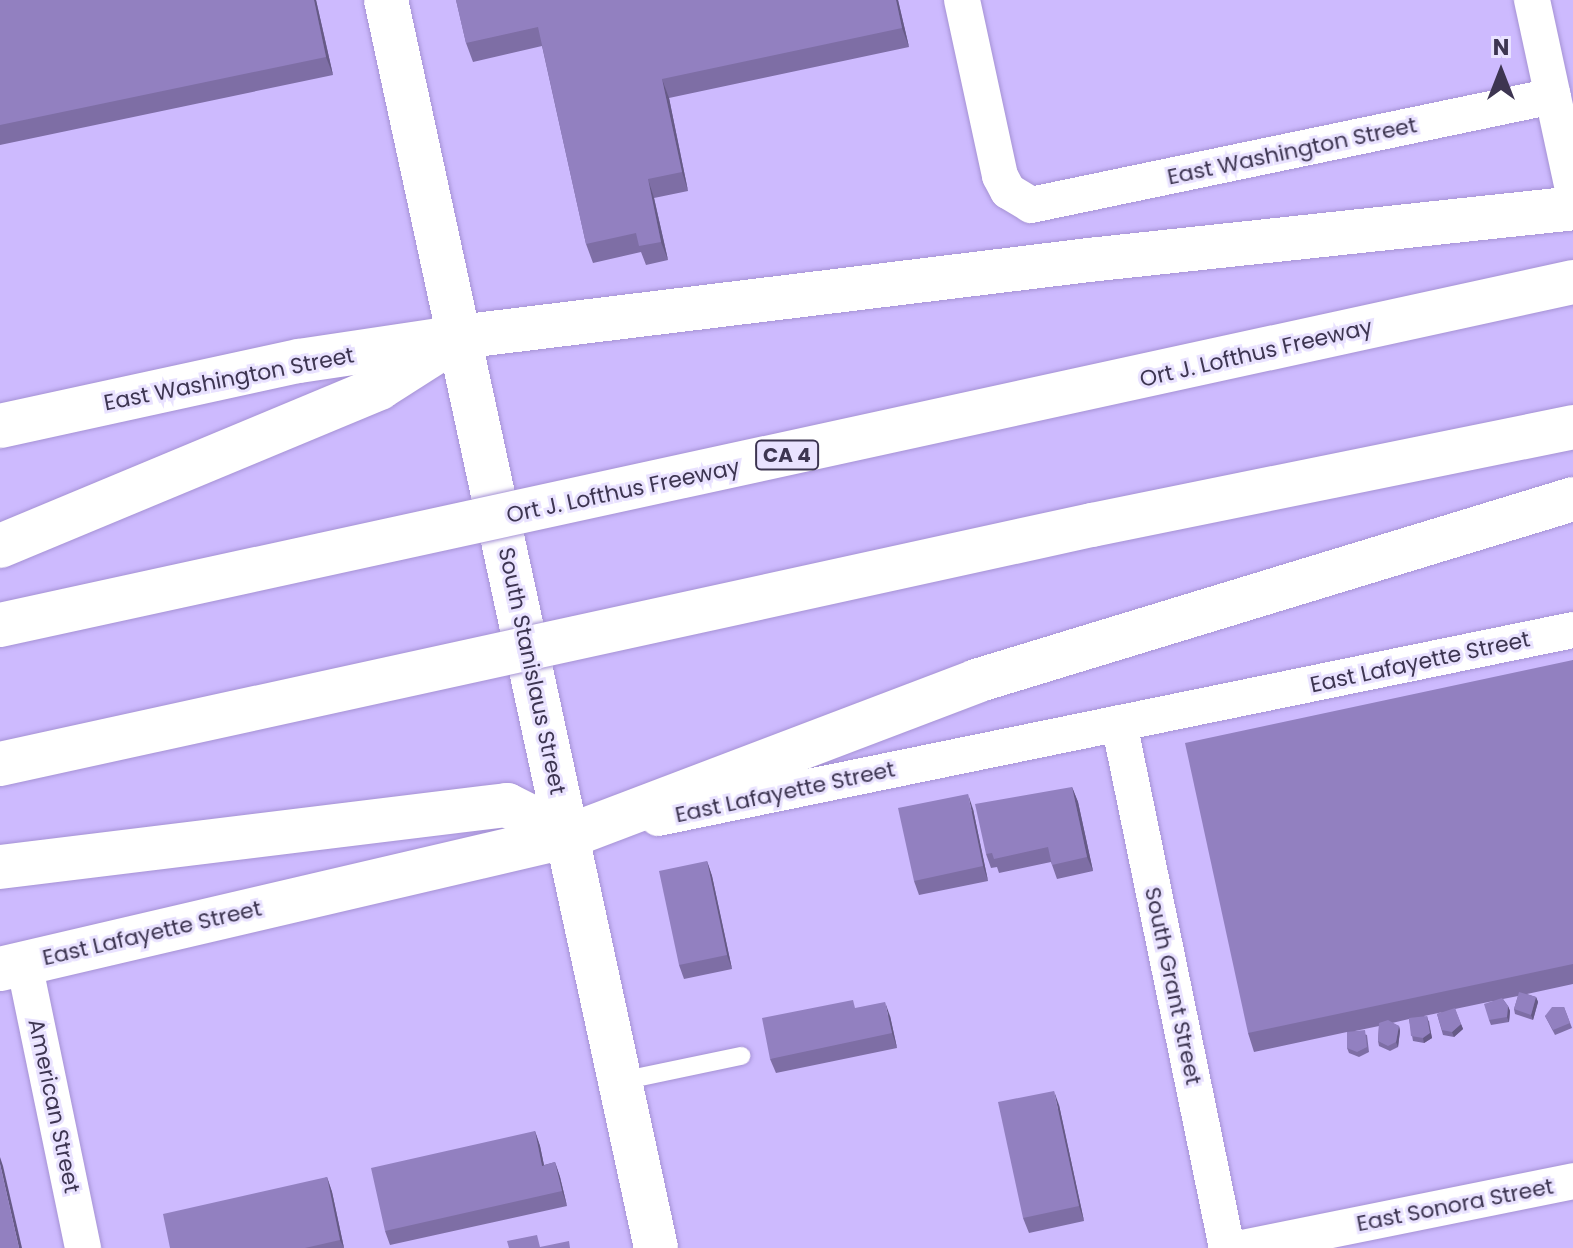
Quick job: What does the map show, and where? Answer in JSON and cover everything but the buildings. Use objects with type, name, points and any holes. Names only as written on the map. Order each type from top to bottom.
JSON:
[{"type":"main road","name":"South Stanislaus Street","points":[[386,0],[656,1248]]},
{"type":"main road","name":"East Washington Street","points":[[0,426],[299,361],[459,337],[1089,260],[1573,208]]},
{"type":"main road","name":"Ort J. Lofthus Freeway","points":[[0,625],[1573,282]]},
{"type":"main road","points":[[0,546],[144,490],[379,388],[459,337]]},
{"type":"main road","points":[[0,764],[1092,525],[1573,427]]},
{"type":"main road","points":[[0,867],[265,838],[507,805],[569,836],[976,681],[1573,499]]},
{"type":"main road","name":"East Lafayette Street","points":[[12,966],[569,836]]},
{"type":"street","name":"East Washington Street","points":[[962,0],[1000,176],[1008,191],[1031,205],[1563,93]]},
{"type":"street","points":[[1532,0],[1563,93],[1573,189]]},
{"type":"street","name":"East Lafayette Street","points":[[569,836],[1573,630]]},
{"type":"street","name":"South Grant Street","points":[[1119,723],[1227,1248]]},
{"type":"street","name":"American Street","points":[[12,966],[83,1248]]},
{"type":"street","name":"East Sonora Street","points":[[1242,1248],[1573,1181]]},
{"type":"lane","points":[[621,1081],[741,1056]]}]
